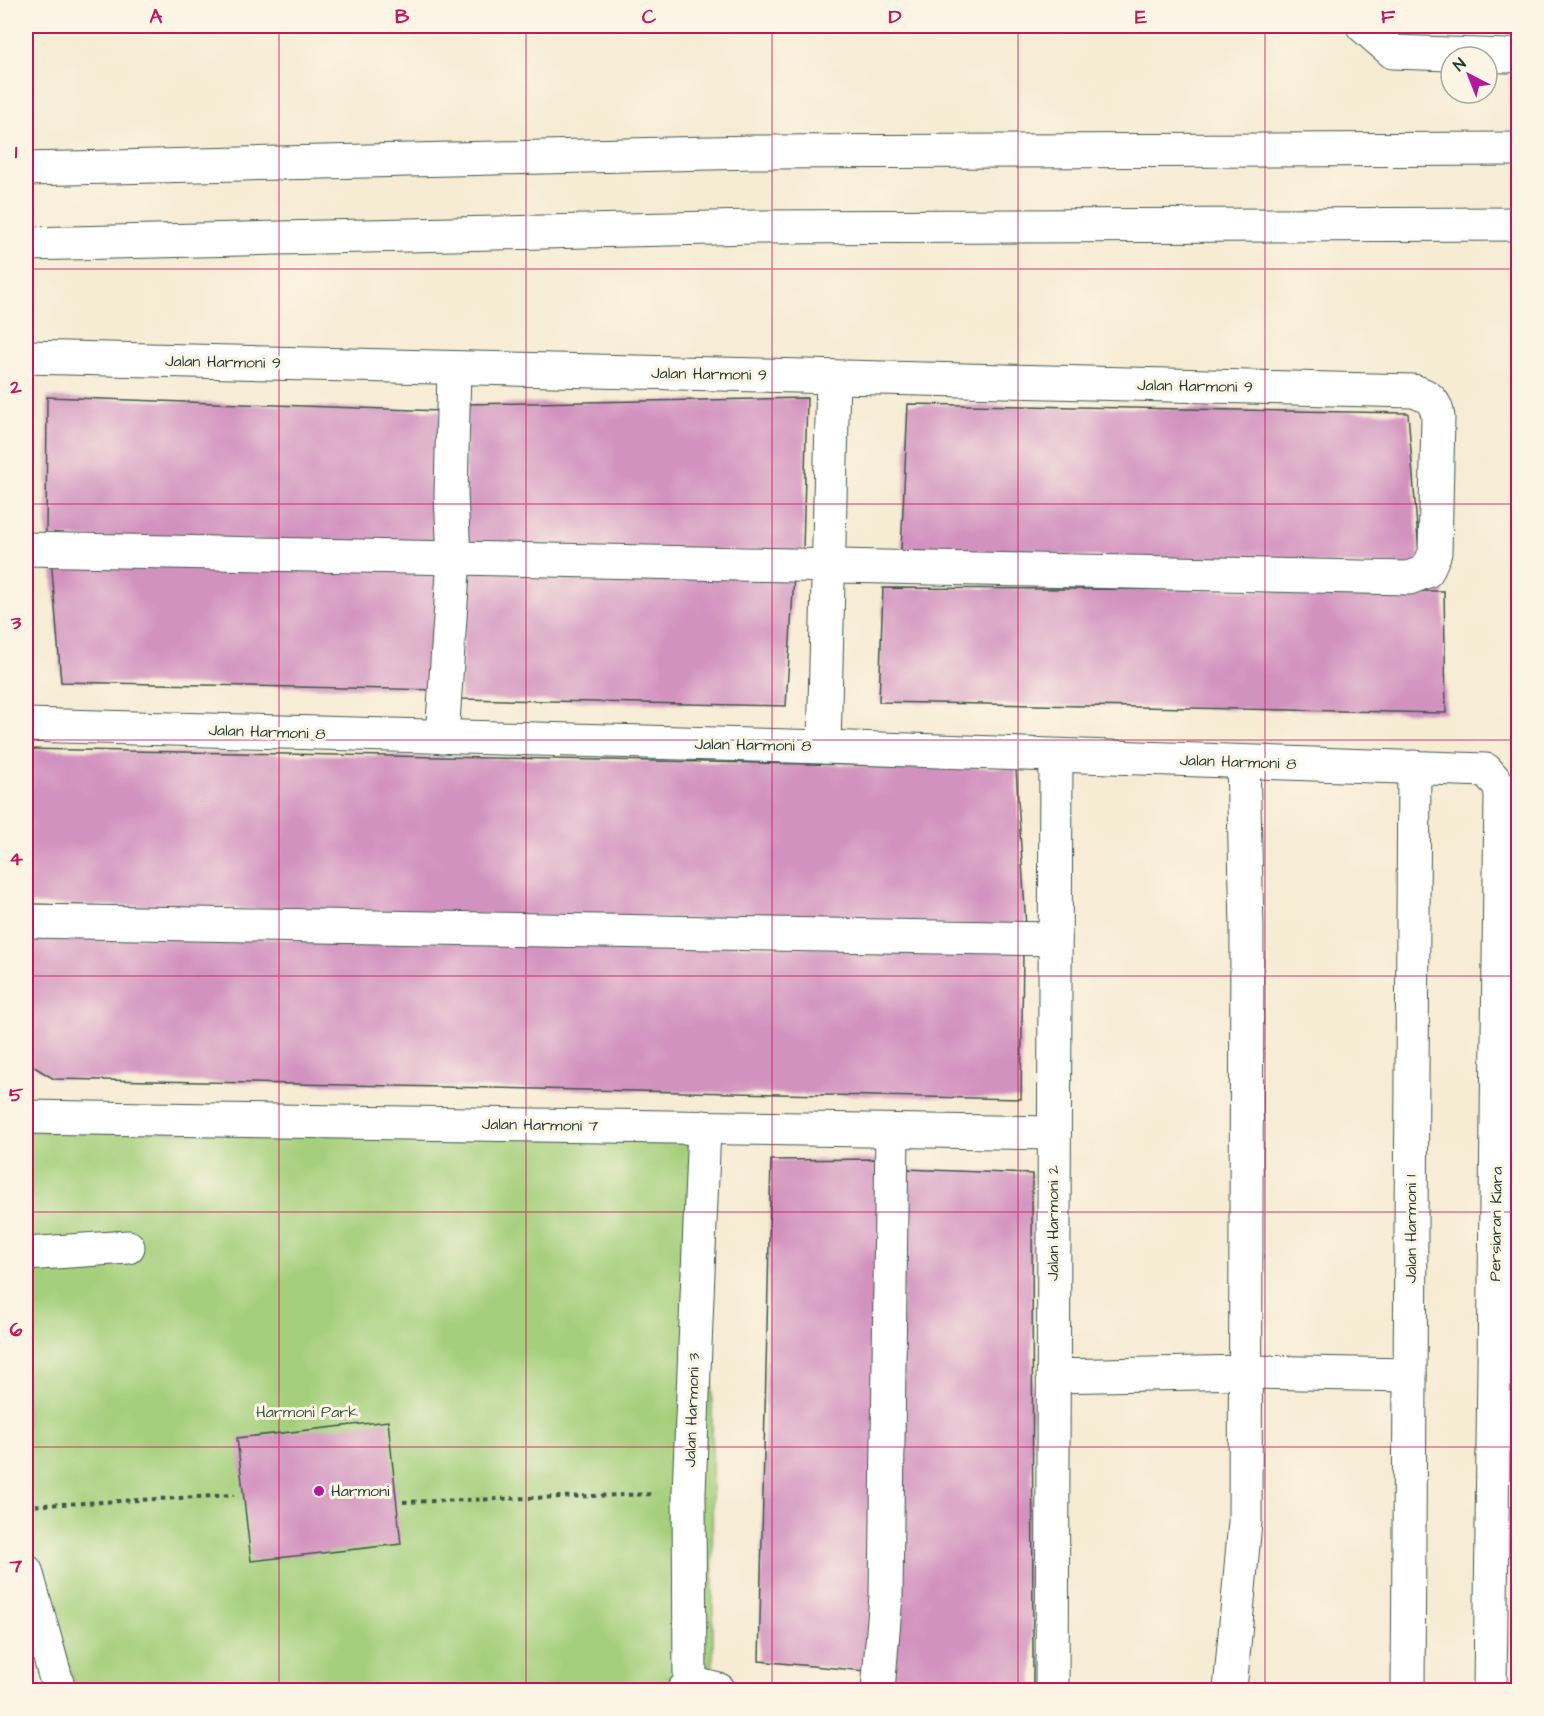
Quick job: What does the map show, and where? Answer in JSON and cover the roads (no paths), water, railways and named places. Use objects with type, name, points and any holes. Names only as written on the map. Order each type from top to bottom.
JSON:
[{"type":"street","points":[[1363,26],[1387,49],[1399,53],[1507,56],[1518,54]]},
{"type":"street","points":[[26,169],[741,152],[1518,149]]},
{"type":"street","points":[[26,244],[753,227],[1518,224]]},
{"type":"street","name":"Jalan Harmoni 9","points":[[26,357],[1393,391],[1423,393],[1437,407],[1435,553],[1433,563],[1419,576],[1145,575],[829,566]]},
{"type":"street","points":[[442,737],[454,558],[451,494],[454,368]]},
{"type":"street","points":[[824,747],[833,377]]},
{"type":"street","points":[[26,549],[829,566]]},
{"type":"street","name":"Jalan Harmoni 8","points":[[26,725],[1480,768]]},
{"type":"street","name":"Jalan Harmoni 2","points":[[1052,1690],[1056,756]]},
{"type":"street","points":[[1230,1690],[1245,1522],[1247,928],[1243,762]]},
{"type":"street","name":"Jalan Harmoni 1","points":[[1408,1690],[1414,767]]},
{"type":"street","name":"Persiaran Kiara","points":[[1480,768],[1494,776],[1501,795],[1490,1690]]},
{"type":"street","points":[[26,921],[1055,939]]},
{"type":"street","name":"Jalan Harmoni 7","points":[[26,1117],[1054,1134]]},
{"type":"street","name":"Jalan Harmoni 3","points":[[697,1688],[689,1492],[704,1127]]},
{"type":"street","points":[[878,1690],[886,1596],[892,1131]]},
{"type":"street","points":[[26,1254],[128,1246]]},
{"type":"street","points":[[1053,1376],[1246,1372],[1410,1375]]},
{"type":"street","points":[[26,1571],[59,1690]]},
{"type":"place","name":"Harmoni","points":[[319,1491]]},
{"type":"park label","name":"Harmoni Park","points":[[307,1412]]}]
